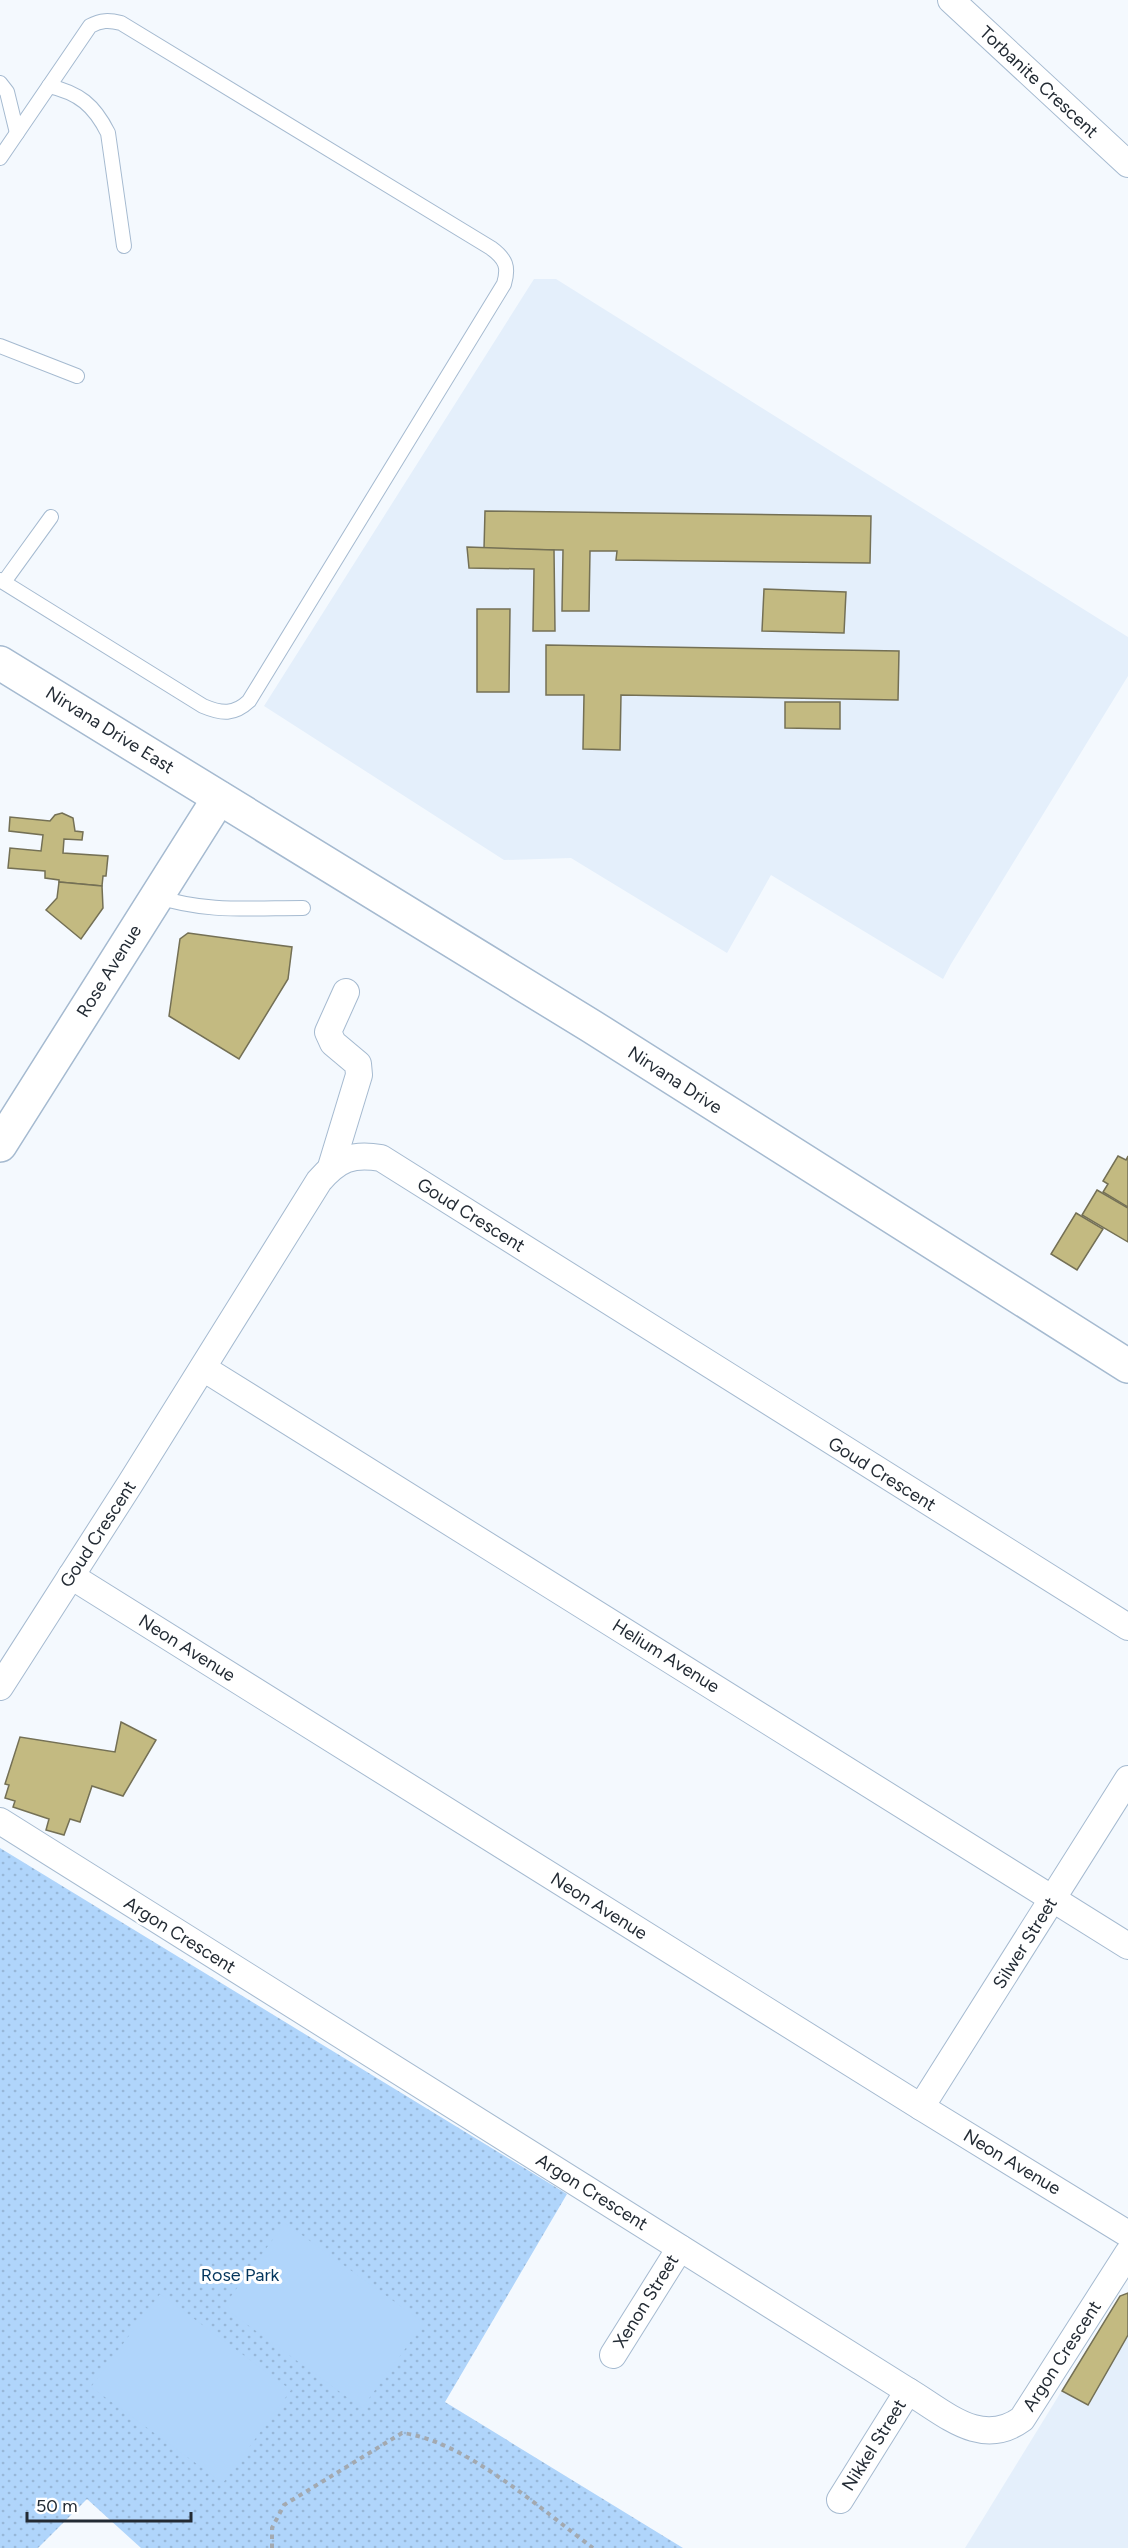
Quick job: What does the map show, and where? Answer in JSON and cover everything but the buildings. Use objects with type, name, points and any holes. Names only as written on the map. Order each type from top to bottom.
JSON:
[{"type":"main road","name":"Nirvana Drive East","points":[[0,663],[219,798]]},
{"type":"main road","name":"Rose Avenue","points":[[0,1146],[219,798]]},
{"type":"main road","name":"Nirvana Drive","points":[[219,798],[591,1026],[1128,1366]]},
{"type":"street","name":"Torbanite Crescent","points":[[951,0],[1128,164]]},
{"type":"street","points":[[331,1167],[359,1075],[358,1064],[333,1043],[328,1032],[346,992]]},
{"type":"street","name":"Goud Crescent","points":[[0,1687],[319,1181],[331,1167],[345,1159],[362,1155],[381,1158],[1128,1628]]},
{"type":"street","name":"Helium Avenue","points":[[203,1368],[1128,1946]]},
{"type":"street","name":"Neon Avenue","points":[[71,1576],[1128,2234]]},
{"type":"street","name":"Silwer Street","points":[[921,2107],[1128,1779]]},
{"type":"street","name":"Argon Crescent","points":[[0,1821],[908,2391],[976,2430],[990,2432],[1013,2426],[1022,2419],[1128,2253]]},
{"type":"street","name":"Xenon Street","points":[[613,2355],[680,2248]]},
{"type":"street","name":"Nikkel Street","points":[[840,2500],[908,2391]]},
{"type":"lane","points":[[0,158],[90,26],[99,21],[121,23],[491,248],[502,256],[507,266],[504,284],[287,640],[249,701],[241,708],[230,713],[217,712],[203,706],[2,581],[51,517]]},
{"type":"lane","points":[[0,83],[7,92],[16,133]]},
{"type":"lane","points":[[49,86],[68,91],[85,102],[99,117],[108,133],[124,246]]},
{"type":"lane","points":[[0,346],[77,376]]},
{"type":"lane","points":[[156,896],[203,908],[303,908]]},
{"type":"path","points":[[272,2548],[272,2528],[284,2505],[402,2433],[419,2435],[442,2443],[544,2509],[593,2548]]},
{"type":"shaded area","points":[[534,279],[556,279],[1128,637],[1128,676],[943,979],[771,875],[727,953],[571,858],[504,860],[264,706]]},
{"type":"shaded area","points":[[1128,2293],[1128,2548],[965,2548],[1120,2296]]},
{"type":"green space","name":"Rose Park","points":[[0,1848],[567,2194],[445,2402],[683,2548],[141,2548],[87,2499],[38,2548],[0,2548]]},
{"type":"green space","points":[[285,2223],[424,2323],[362,2408],[223,2307]]},
{"type":"green space","points":[[160,2294],[291,2390],[223,2483],[91,2387]]}]
